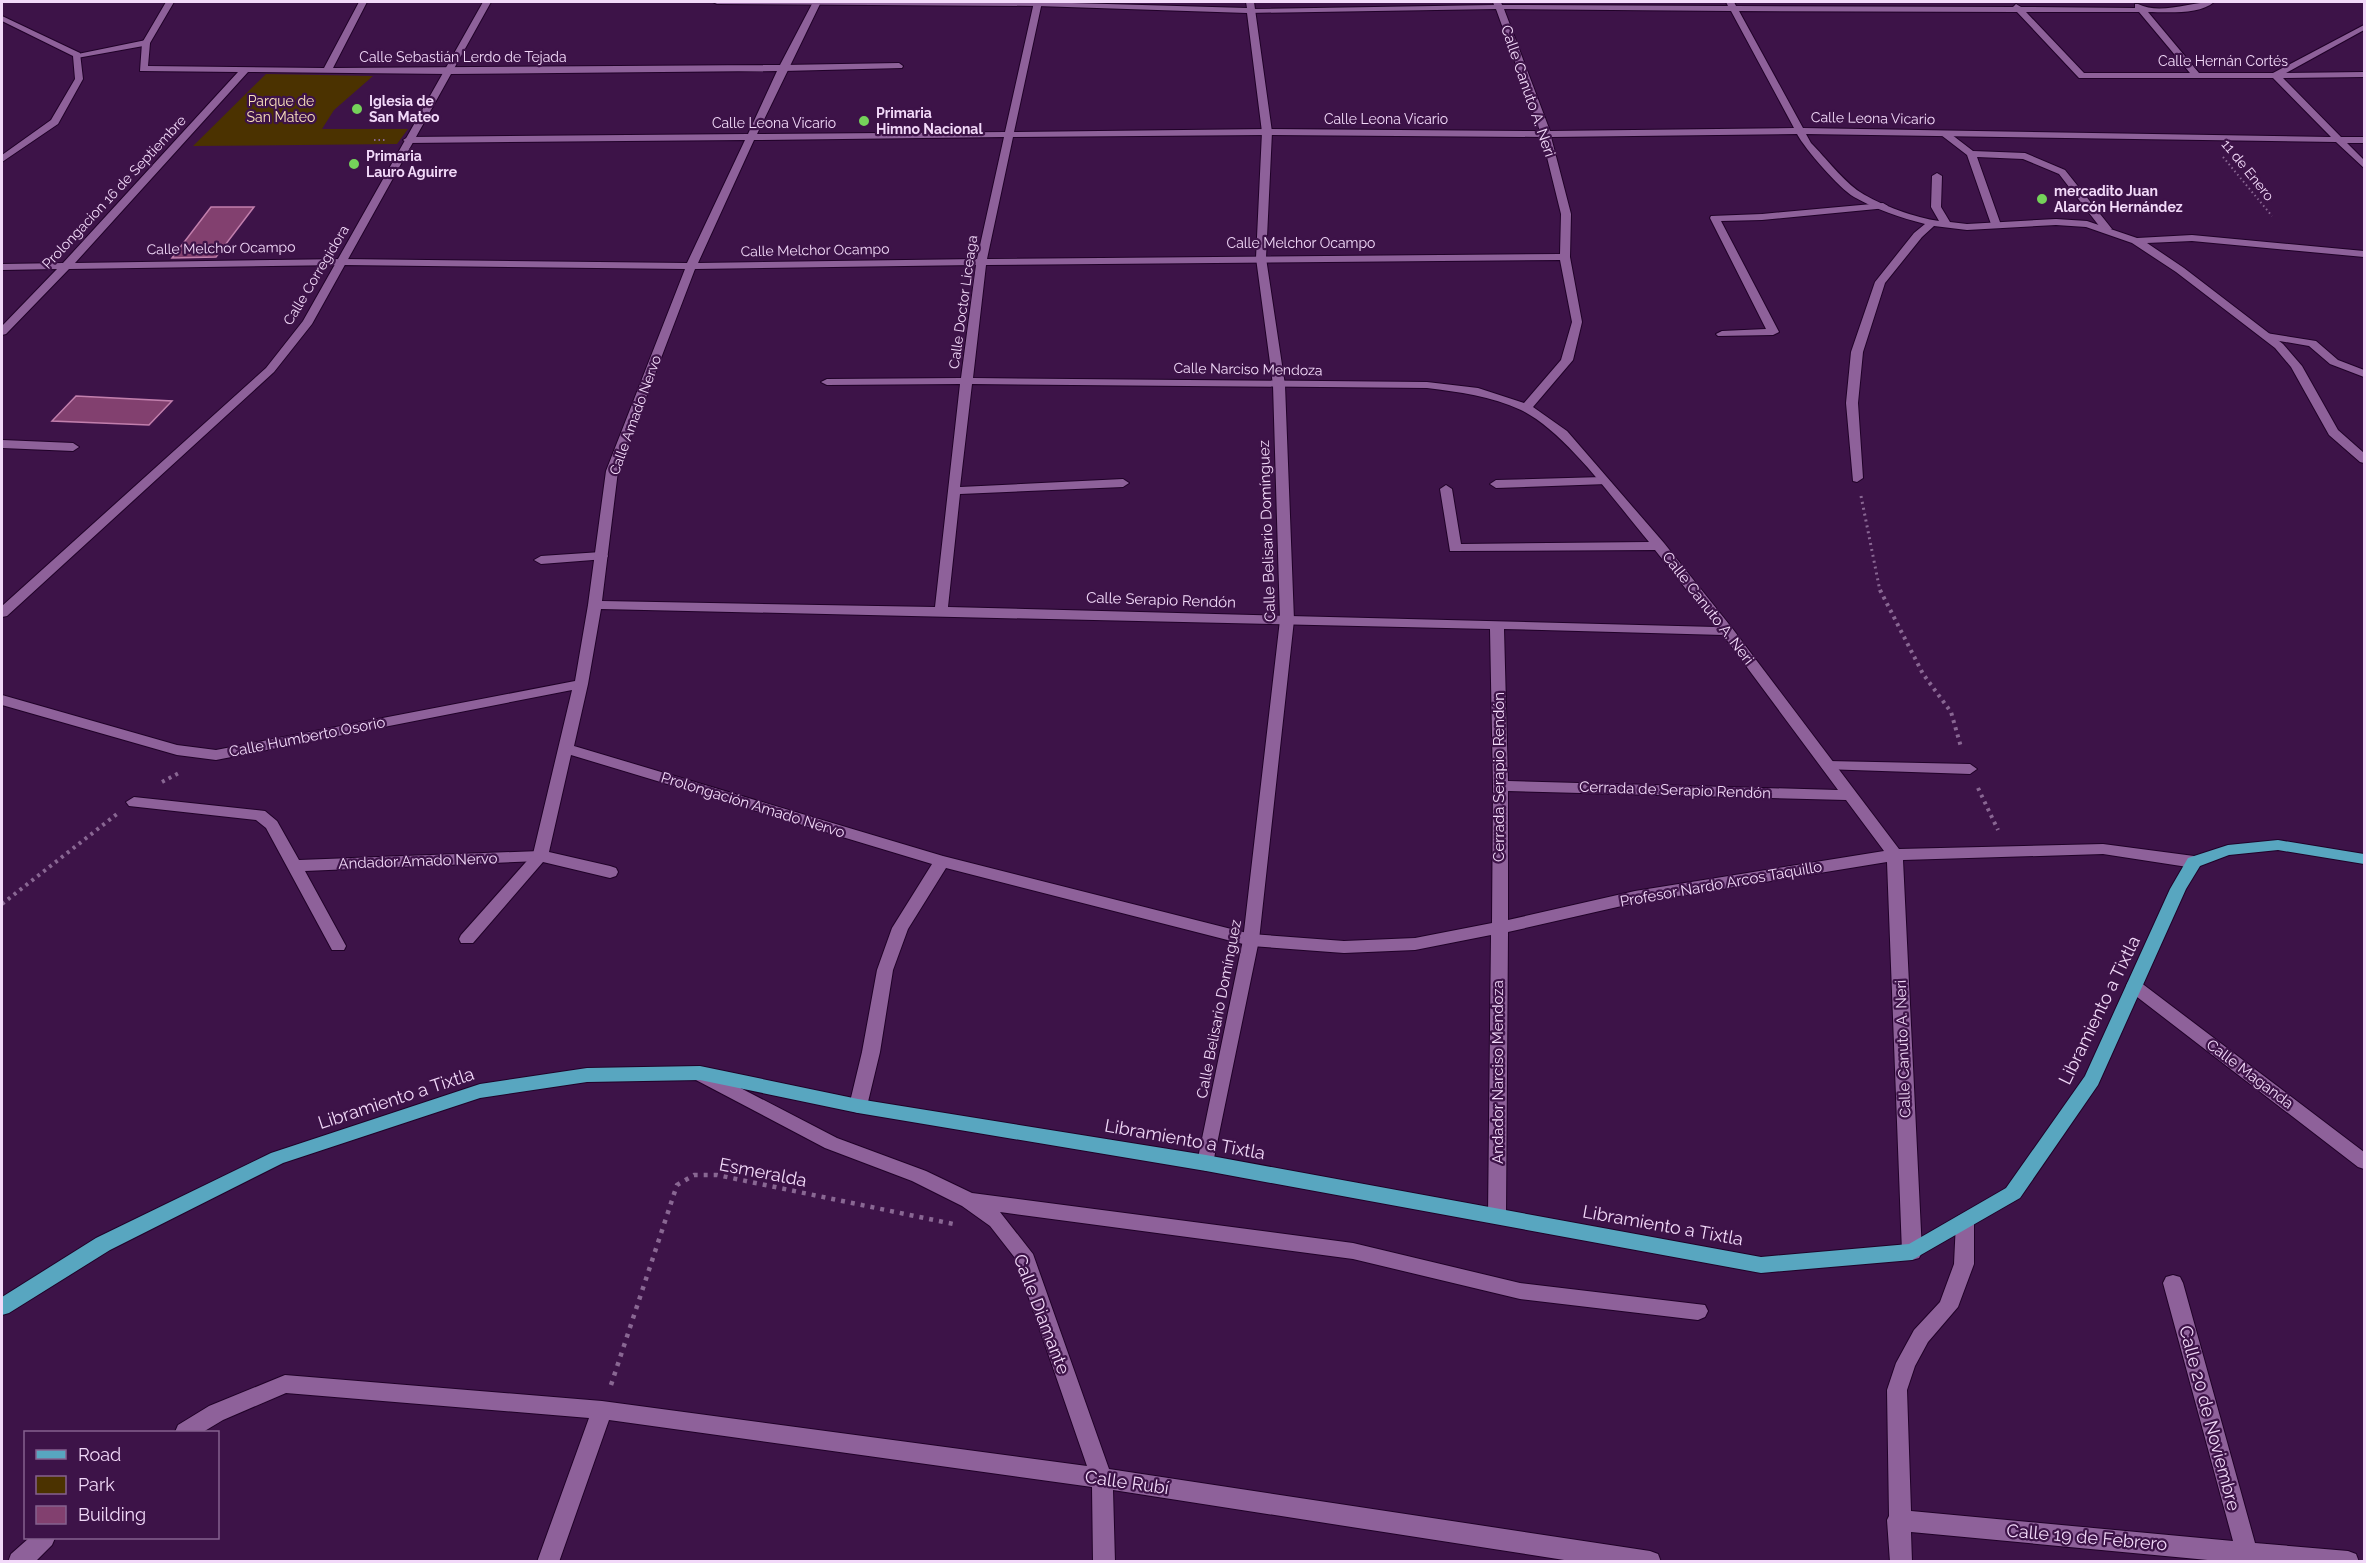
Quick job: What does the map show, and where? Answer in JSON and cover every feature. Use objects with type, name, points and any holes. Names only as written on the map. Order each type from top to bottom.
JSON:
[{"type":"main road","points":[[2194,862],[2228,850],[2278,845],[2364,859]]},
{"type":"main road","name":"Libramiento a Tixtla","points":[[2,1307],[103,1244],[277,1158],[480,1091],[587,1075],[700,1073],[858,1106],[1206,1163],[1761,1265],[1912,1252],[2013,1193],[2092,1080],[2178,889],[2194,862]]},
{"type":"street","points":[[2,18],[77,55],[146,43],[170,2]]},
{"type":"street","points":[[327,70],[363,2]]},
{"type":"street","name":"Calle Corregidora","points":[[2,613],[270,370],[308,322],[344,262],[408,140],[487,2]]},
{"type":"street","points":[[717,2],[1250,6],[2016,5],[2142,10],[2179,10],[2210,2]]},
{"type":"street","name":"Calle Amado Nervo","points":[[540,856],[581,684],[595,605],[612,471],[692,266],[783,68],[817,2]]},
{"type":"street","points":[[2133,2],[2196,75]]},
{"type":"street","name":"Calle Doctor Liceaga","points":[[941,611],[981,263],[1038,3]]},
{"type":"street","name":"Calle Canuto A. Neri","points":[[1498,4],[1546,134],[1566,214],[1565,257],[1577,322],[1567,360],[1526,408],[1563,435],[1659,546],[1727,631],[1895,855],[1912,1252]]},
{"type":"street","points":[[1732,5],[1807,144],[1856,194],[1883,206],[1947,226],[2056,222],[2087,224],[2107,229],[2136,242],[2180,270],[2279,346],[2296,366],[2332,432],[2364,459]]},
{"type":"street","name":"Calle Hernán Cortés","points":[[2016,5],[2082,76],[2364,75]]},
{"type":"street","name":"Calle Belisario Domínguez","points":[[1206,1163],[1251,940],[1287,620],[1279,385],[1261,258],[1267,132],[1250,6]]},
{"type":"street","points":[[2364,27],[2275,75],[2364,165]]},
{"type":"street","name":"Calle Sebastián Lerdo de Tejada","points":[[146,43],[143,69],[449,71],[899,66]]},
{"type":"street","points":[[2,159],[55,122],[80,79],[77,55]]},
{"type":"street","name":"Prolongacion 16 de Septiembre","points":[[2,332],[66,266],[245,70]]},
{"type":"street","name":"Calle Leona Vicario","points":[[408,140],[1267,132],[1546,134],[1800,130],[2364,140]]},
{"type":"street","points":[[1944,133],[1971,154],[1996,225]]},
{"type":"street","points":[[1971,154],[2025,156],[2062,172],[2107,229]]},
{"type":"street","points":[[1937,176],[1936,207],[1947,226]]},
{"type":"street","points":[[1722,334],[1773,332],[1715,218],[1762,217],[1883,206]]},
{"type":"street","points":[[1857,478],[1852,403],[1857,352],[1880,282],[1918,235],[1932,223]]},
{"type":"street","points":[[2136,242],[2192,238],[2364,254]]},
{"type":"street","name":"Calle Melchor Ocampo","points":[[2,267],[344,262],[692,266],[1261,258],[1565,257]]},
{"type":"street","points":[[2266,336],[2312,343],[2334,362],[2364,374]]},
{"type":"street","name":"Calle Narciso Mendoza","points":[[827,382],[1427,385],[1478,391],[1526,408]]},
{"type":"street","points":[[2,444],[73,447]]},
{"type":"street","points":[[1496,484],[1603,481]]},
{"type":"street","points":[[953,491],[1123,483]]},
{"type":"street","points":[[1446,489],[1455,548],[1659,546]]},
{"type":"street","points":[[541,560],[601,556]]},
{"type":"street","name":"Calle Serapio Rendón","points":[[595,605],[941,611],[1727,631]]},
{"type":"street","name":"Cerrada Serapio Rendón","points":[[1497,626],[1501,786],[1498,928]]},
{"type":"street","name":"Calle Humberto Osorio","points":[[2,700],[177,750],[216,755],[581,684]]},
{"type":"street","name":"Prolongación Amado Nervo","points":[[564,748],[942,861],[1251,940]]},
{"type":"street","points":[[1828,766],[1970,769]]},
{"type":"street","name":"Cerrada de Serapio Rendón","points":[[1501,786],[1850,795]]},
{"type":"street","points":[[134,802],[260,815],[272,825],[338,946]]},
{"type":"street","name":"Profesor Nardo Arcos Taquillo","points":[[1251,940],[1344,947],[1403,945],[1498,928],[1635,897],[1895,855],[2103,849],[2194,862]]},
{"type":"street","points":[[467,939],[540,856]]},
{"type":"street","name":"Andador Amado Nervo","points":[[296,866],[540,856],[609,872]]},
{"type":"street","points":[[858,1106],[885,970],[900,928],[942,861]]},
{"type":"street","name":"Andador Narciso Mendoza","points":[[1497,1216],[1498,928]]},
{"type":"street","name":"Calle Maganda","points":[[2134,986],[2364,1162]]},
{"type":"street","name":"Calle Diamante","points":[[700,1073],[782,1119],[831,1143],[919,1176],[969,1200],[997,1220],[1023,1254],[1102,1478],[1104,1562]]},
{"type":"street","points":[[969,1200],[1353,1251],[1520,1291],[1698,1311]]},
{"type":"street","points":[[1901,1562],[1898,1520],[1897,1390],[1906,1363],[1921,1336],[1948,1307],[1964,1264],[1965,1222]]},
{"type":"street","name":"Calle 20 de Noviembre","points":[[2173,1283],[2247,1552]]},
{"type":"street","name":"Calle Rubí","points":[[187,1431],[216,1413],[285,1384],[602,1410],[1102,1478],[1650,1562]]},
{"type":"street","points":[[548,1562],[602,1410]]},
{"type":"street","name":"Calle 19 de Febrero","points":[[1898,1520],[2348,1562]]},
{"type":"street","points":[[19,1562],[43,1539]]},
{"type":"path","name":"11 de Enero","points":[[2208,137],[2272,216]]},
{"type":"path","points":[[1857,478],[1880,591],[1923,674],[1951,712],[1970,769],[2010,852]]},
{"type":"path","points":[[2,904],[164,781],[216,755]]},
{"type":"path","name":"Esmeralda","points":[[602,1410],[677,1185],[694,1175],[717,1175],[962,1226]]},
{"type":"green space","name":"Parque de San Mateo","points":[[266,74],[373,76],[334,110],[322,129],[408,129],[397,144],[193,146]]},
{"type":"building","points":[[211,207],[254,207],[216,257],[172,258]]},
{"type":"building","points":[[76,396],[172,401],[149,425],[52,421]]},
{"type":"place","name":"Iglesia de San Mateo","points":[[357,109]]},
{"type":"place","name":"Primaria Himno Nacional","points":[[864,121]]},
{"type":"place","name":"Primaria Lauro Aguirre","points":[[354,164]]},
{"type":"place","name":"mercadito Juan Alarcón Hernández","points":[[2042,199]]}]
